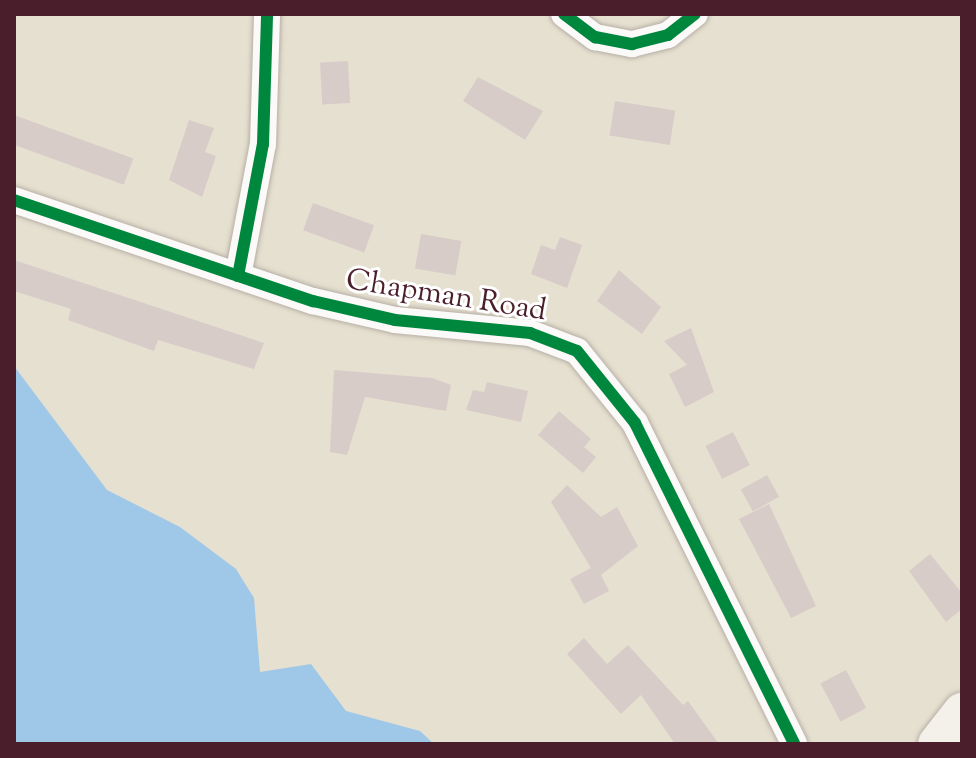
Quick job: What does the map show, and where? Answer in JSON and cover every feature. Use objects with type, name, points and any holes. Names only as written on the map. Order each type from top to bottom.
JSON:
[{"type":"main road","points":[[937,744],[962,712]]},
{"type":"street","points":[[238,276],[263,144],[267,14]]},
{"type":"street","points":[[564,14],[595,37],[632,44],[668,35],[695,14]]},
{"type":"street","name":"Chapman Road","points":[[14,200],[238,276],[377,317],[540,335],[587,359],[635,423],[794,744]]},
{"type":"water","points":[[14,366],[107,490],[180,527],[236,569],[254,598],[260,672],[311,664],[346,711],[420,731],[434,744],[14,744]]},
{"type":"building","points":[[348,61],[350,103],[322,104],[320,62]]},
{"type":"building","points":[[478,77],[543,111],[525,140],[463,101]]},
{"type":"building","points":[[615,101],[675,111],[670,145],[610,136]]},
{"type":"building","points":[[14,115],[133,158],[124,185],[14,145]]},
{"type":"building","points":[[189,120],[214,128],[205,152],[216,156],[202,197],[169,180]]},
{"type":"building","points":[[313,203],[374,225],[364,252],[303,230]]},
{"type":"building","points":[[421,234],[461,241],[455,276],[415,268]]},
{"type":"building","points":[[560,237],[582,245],[567,288],[531,274],[541,245],[555,250]]},
{"type":"building","points":[[14,260],[264,343],[254,369],[158,340],[154,351],[68,320],[71,309],[14,291]]},
{"type":"building","points":[[619,270],[661,307],[642,334],[597,301]]},
{"type":"building","points":[[691,328],[714,392],[685,407],[669,374],[687,365],[664,341]]},
{"type":"building","points":[[334,370],[432,378],[451,385],[446,411],[365,397],[347,455],[330,452]]},
{"type":"building","points":[[487,382],[528,391],[521,422],[466,410],[473,390],[484,392]]},
{"type":"building","points":[[559,411],[591,439],[584,447],[596,457],[583,473],[538,435]]},
{"type":"building","points":[[733,432],[750,465],[722,479],[705,446]]},
{"type":"building","points":[[767,475],[779,497],[753,511],[741,490]]},
{"type":"building","points":[[567,485],[601,517],[617,507],[638,546],[601,575],[609,591],[584,604],[570,579],[591,568],[551,502]]},
{"type":"building","points":[[769,504],[816,606],[791,618],[739,519]]},
{"type":"building","points":[[930,554],[962,593],[962,609],[946,622],[909,571]]},
{"type":"building","points":[[584,638],[607,664],[628,645],[683,705],[688,701],[719,744],[675,744],[641,695],[621,714],[567,654]]},
{"type":"building","points":[[846,670],[866,708],[841,722],[820,684]]},
{"type":"cycle path","points":[[238,276],[263,144],[267,14]]},
{"type":"cycle path","points":[[564,14],[595,37],[632,44],[668,35],[695,14]]},
{"type":"cycle path","points":[[14,200],[313,301],[395,320],[530,333],[577,351],[635,423],[794,744]]}]
